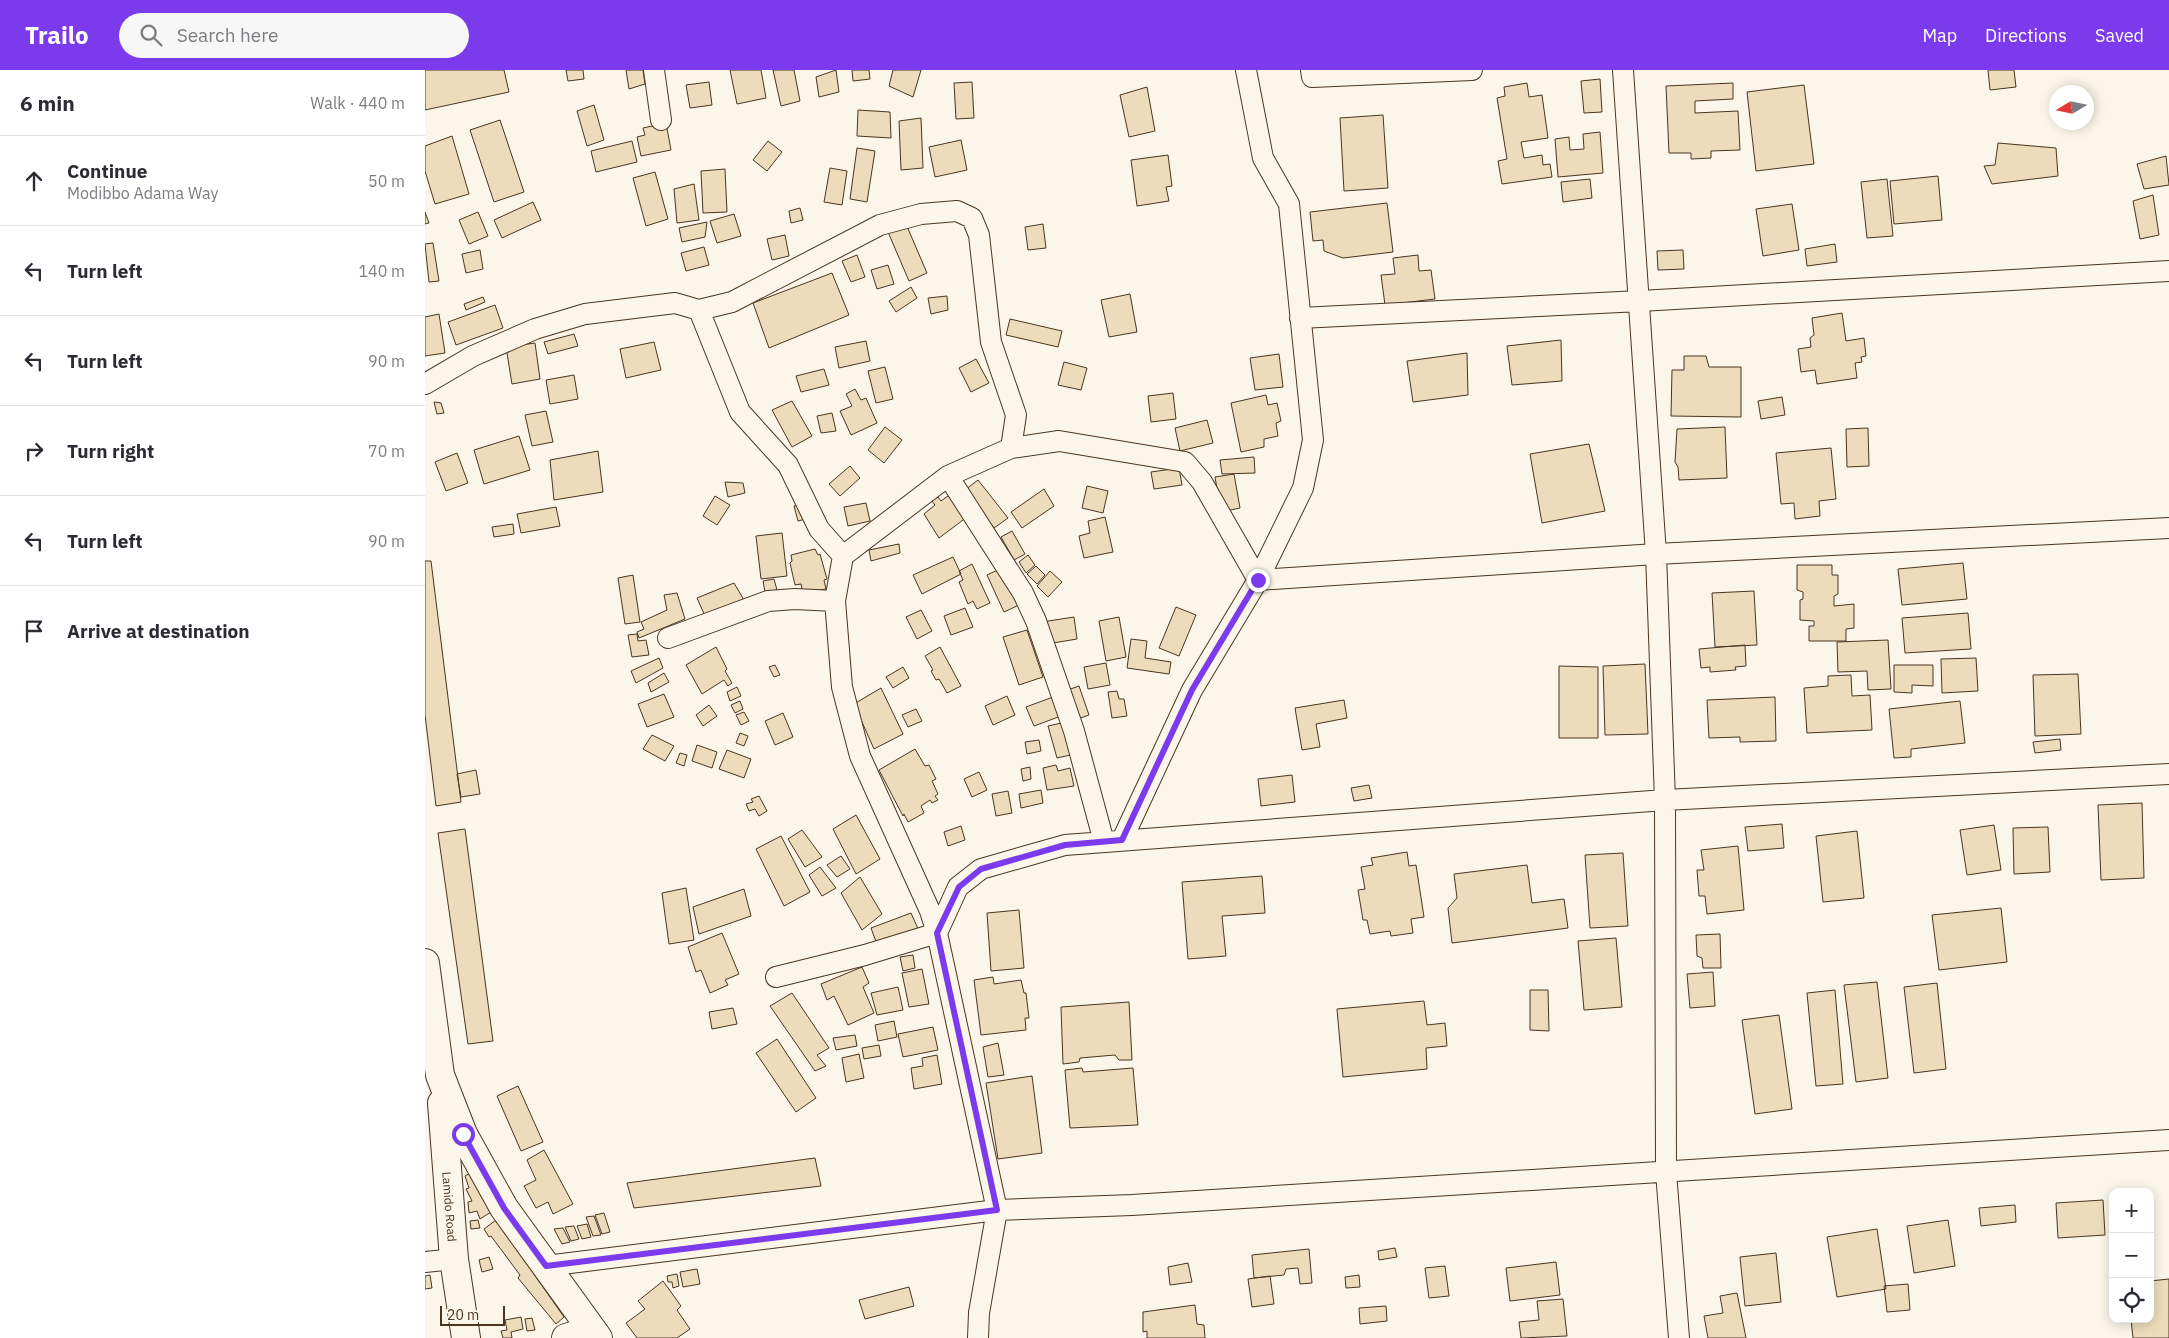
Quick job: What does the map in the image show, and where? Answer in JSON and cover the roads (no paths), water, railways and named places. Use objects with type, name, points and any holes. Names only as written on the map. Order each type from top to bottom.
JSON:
[{"type":"main road","points":[[425,964],[440,1075],[463,1134],[499,1200],[595,1334],[566,1338]]},
{"type":"main road","name":"Lamido Road","points":[[440,1075],[454,1259],[466,1338]]},
{"type":"street","points":[[655,70],[661,120]]},
{"type":"street","points":[[1113,841],[1192,690],[1258,580],[1303,488],[1313,440],[1289,204],[1263,158],[1246,70]]},
{"type":"street","points":[[1311,70],[1312,77],[1472,70]]},
{"type":"street","points":[[1623,70],[1656,554],[1665,800],[1666,1172],[1679,1338]]},
{"type":"street","points":[[425,384],[473,356],[535,329],[585,314],[675,303],[699,310],[732,302],[880,226],[921,214],[957,211],[972,218],[979,235],[991,342],[1016,415],[1011,448]]},
{"type":"street","points":[[1300,318],[1640,301],[2169,270]]},
{"type":"street","points":[[699,310],[740,412],[789,465],[819,529],[843,556]]},
{"type":"street","points":[[978,1338],[979,1313],[997,1210],[937,933],[860,756],[842,687],[835,601],[843,556],[948,476],[1011,448],[1059,441],[1185,462],[1201,482],[1258,580]]},
{"type":"street","points":[[948,476],[1023,593],[1036,621],[1113,841]]},
{"type":"street","points":[[1258,580],[1656,554],[2169,528]]},
{"type":"street","points":[[668,638],[768,601],[795,599],[835,601]]},
{"type":"street","points":[[776,977],[865,955],[937,933],[959,887],[981,869],[1065,845],[1665,800],[2169,774]]},
{"type":"street","points":[[546,1266],[997,1210],[1132,1205],[2169,1140]]},
{"type":"street","points":[[425,1262],[454,1259]]}]
